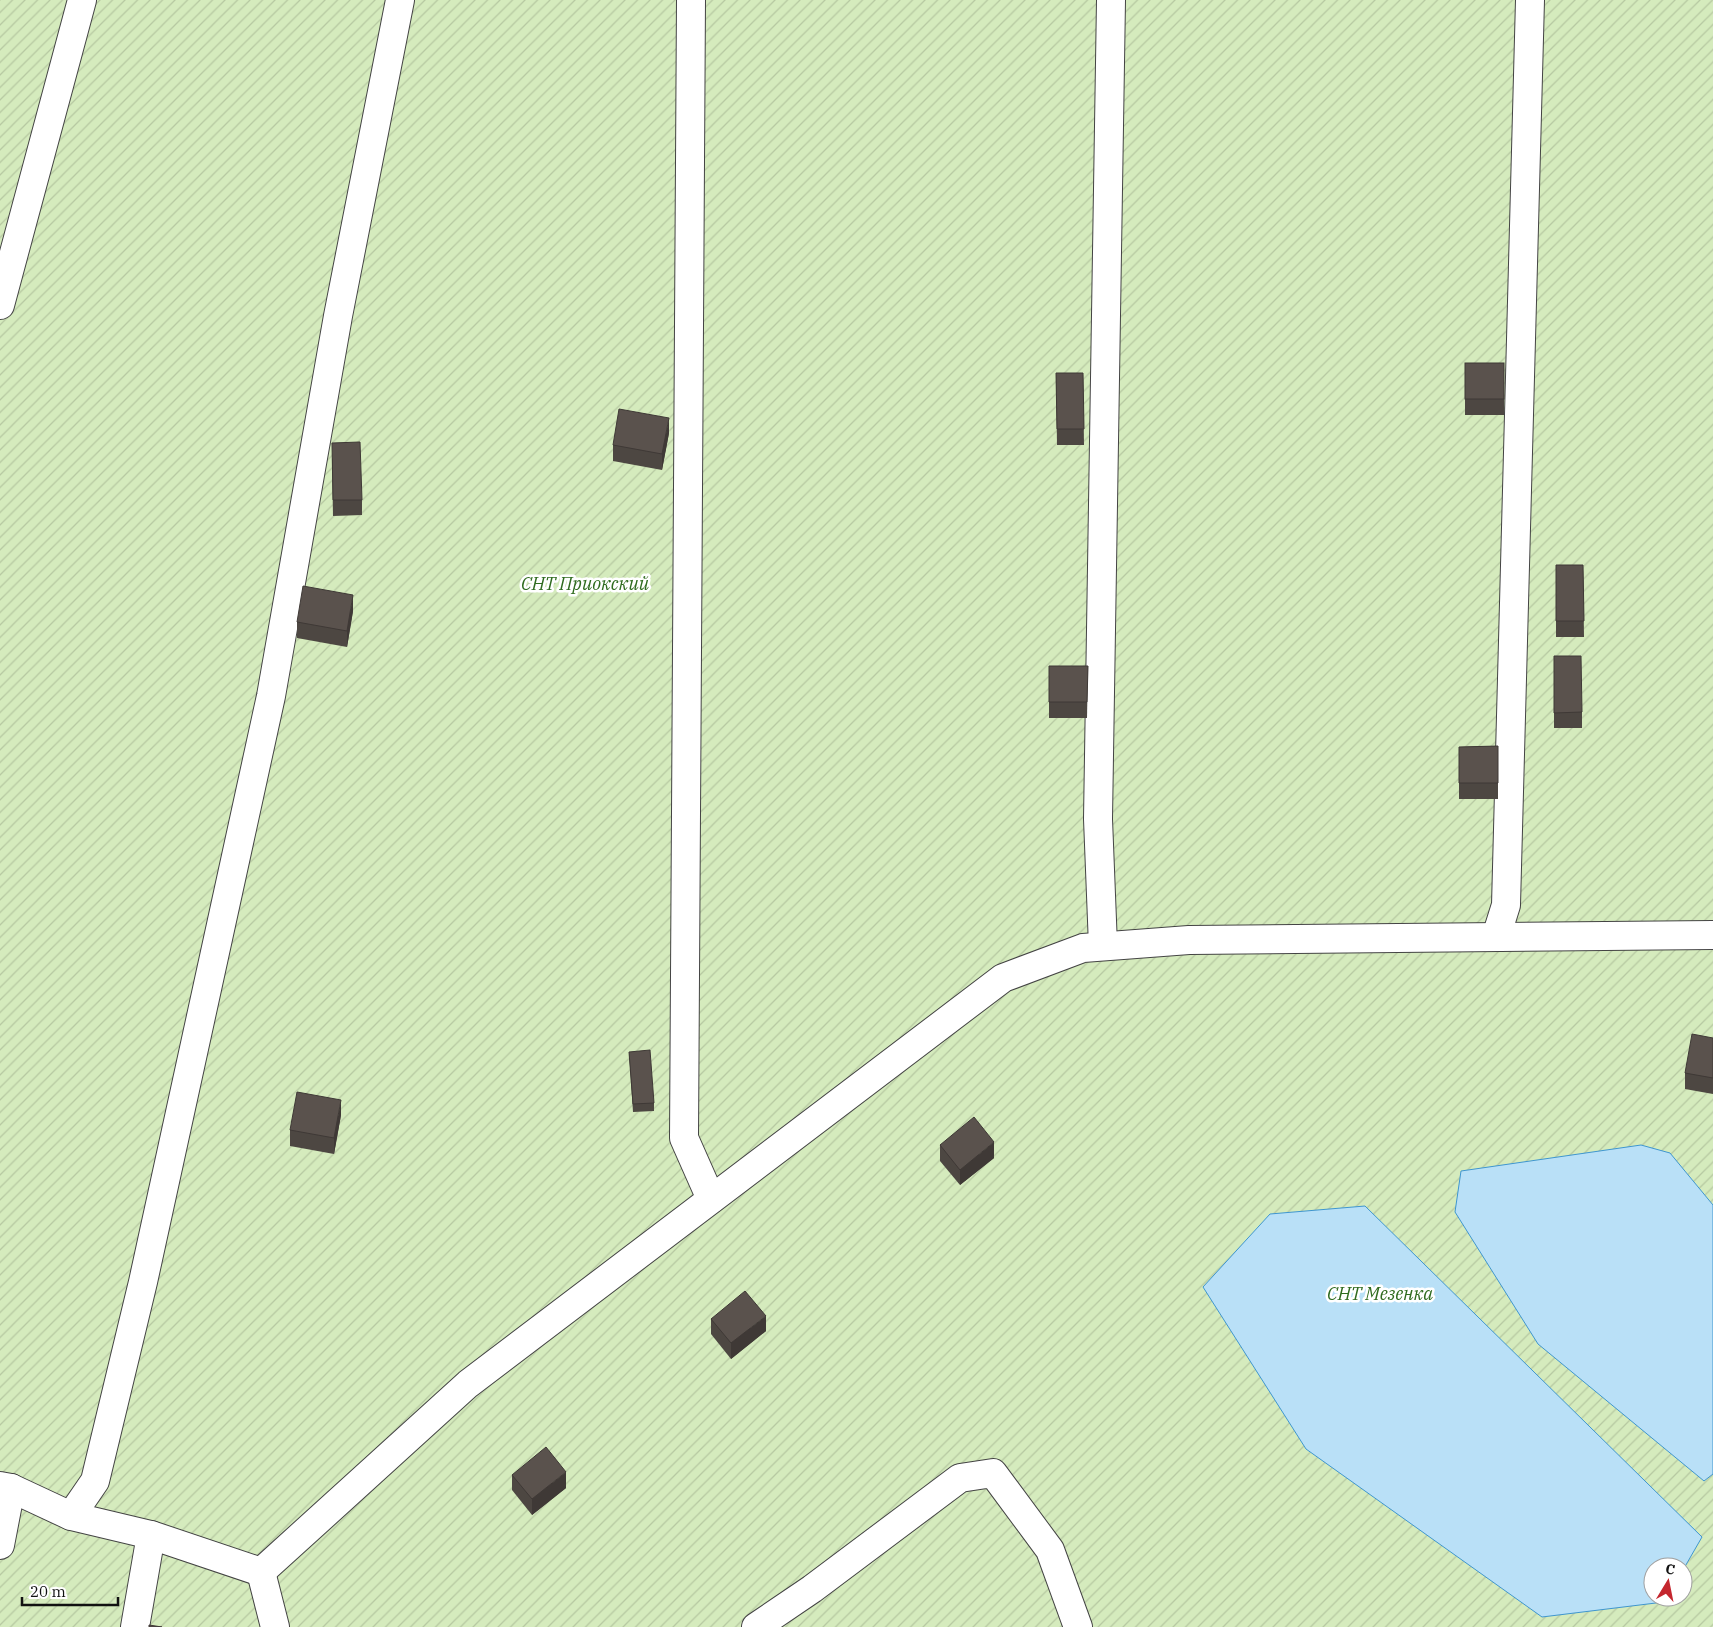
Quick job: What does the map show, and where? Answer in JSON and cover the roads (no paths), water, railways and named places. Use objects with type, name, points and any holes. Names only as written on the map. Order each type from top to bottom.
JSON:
[{"type":"street","points":[[0,305],[82,0]]},
{"type":"street","points":[[71,1516],[95,1481],[143,1282],[266,716],[338,316],[400,0]]},
{"type":"street","points":[[691,0],[684,1138],[712,1199]]},
{"type":"street","points":[[1103,946],[1098,819],[1112,0]]},
{"type":"street","points":[[1496,937],[1506,905],[1530,0]]},
{"type":"street","points":[[261,1572],[468,1384],[1003,978],[1083,948],[1189,940],[1713,935]]},
{"type":"street","points":[[756,1627],[812,1589],[960,1478],[993,1473],[1050,1550],[1078,1627]]},
{"type":"street","points":[[0,1545],[5,1487],[71,1516],[151,1535],[261,1572]]},
{"type":"street","points":[[135,1627],[151,1535]]},
{"type":"street","points":[[261,1572],[276,1627]]},
{"type":"water","points":[[1641,1145],[1670,1153],[1713,1205],[1713,1474],[1704,1481],[1538,1344],[1455,1212],[1461,1171]]},
{"type":"water","points":[[1365,1206],[1702,1537],[1690,1557],[1643,1557],[1643,1605],[1542,1617],[1306,1449],[1203,1287],[1270,1214]]},
{"type":"park label","name":"СНТ Приокский","points":[[585,584]]},
{"type":"park label","name":"СНТ Мезенка","points":[[1380,1294]]}]
